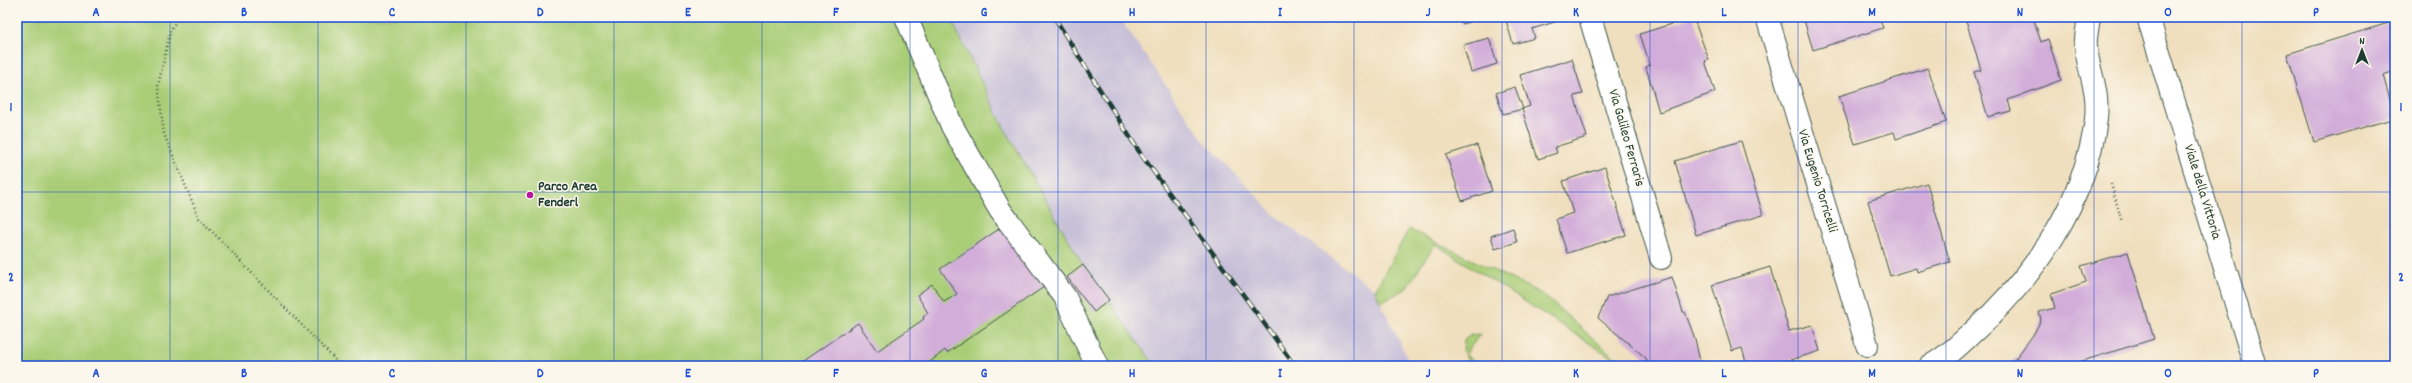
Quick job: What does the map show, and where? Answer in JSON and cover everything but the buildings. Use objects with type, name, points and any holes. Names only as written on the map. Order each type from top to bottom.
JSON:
[{"type":"street","points":[[906,17],[952,126],[1000,210],[1065,297],[1098,366]]},
{"type":"street","name":"Via Galileo Ferraris","points":[[1590,17],[1661,258]]},
{"type":"street","name":"Via Eugenio Torricelli","points":[[1767,17],[1867,345]]},
{"type":"street","points":[[1930,366],[1961,343],[2012,293],[2051,239],[2071,204],[2084,174],[2096,118],[2097,93],[2086,46],[2089,17]]},
{"type":"street","name":"Viale della Vittoria","points":[[2148,17],[2255,366]]},
{"type":"path","points":[[179,17],[171,29],[158,86],[164,134],[199,218],[341,366]]},
{"type":"path","points":[[2110,180],[2122,222]]},
{"type":"shaded area","points":[[950,17],[1119,17],[1204,141],[1279,219],[1375,290],[1411,366],[1155,366],[1083,265],[1002,124]]},
{"type":"green space","name":"Parco Area Fenderl","points":[[17,17],[950,17],[1002,124],[1083,265],[1155,366],[17,366]]},
{"type":"green space","points":[[1409,229],[1542,294],[1625,366],[1435,244],[1406,289],[1380,302],[1375,290]]},
{"type":"green space","points":[[1480,334],[1465,355],[1463,350],[1464,340],[1471,335]]},
{"type":"green space","points":[[1465,355],[1481,366],[1470,366]]},
{"type":"railway","points":[[1054,17],[1140,153],[1295,366]]},
{"type":"place","name":"Parco Area Fenderl","points":[[530,195]]}]
